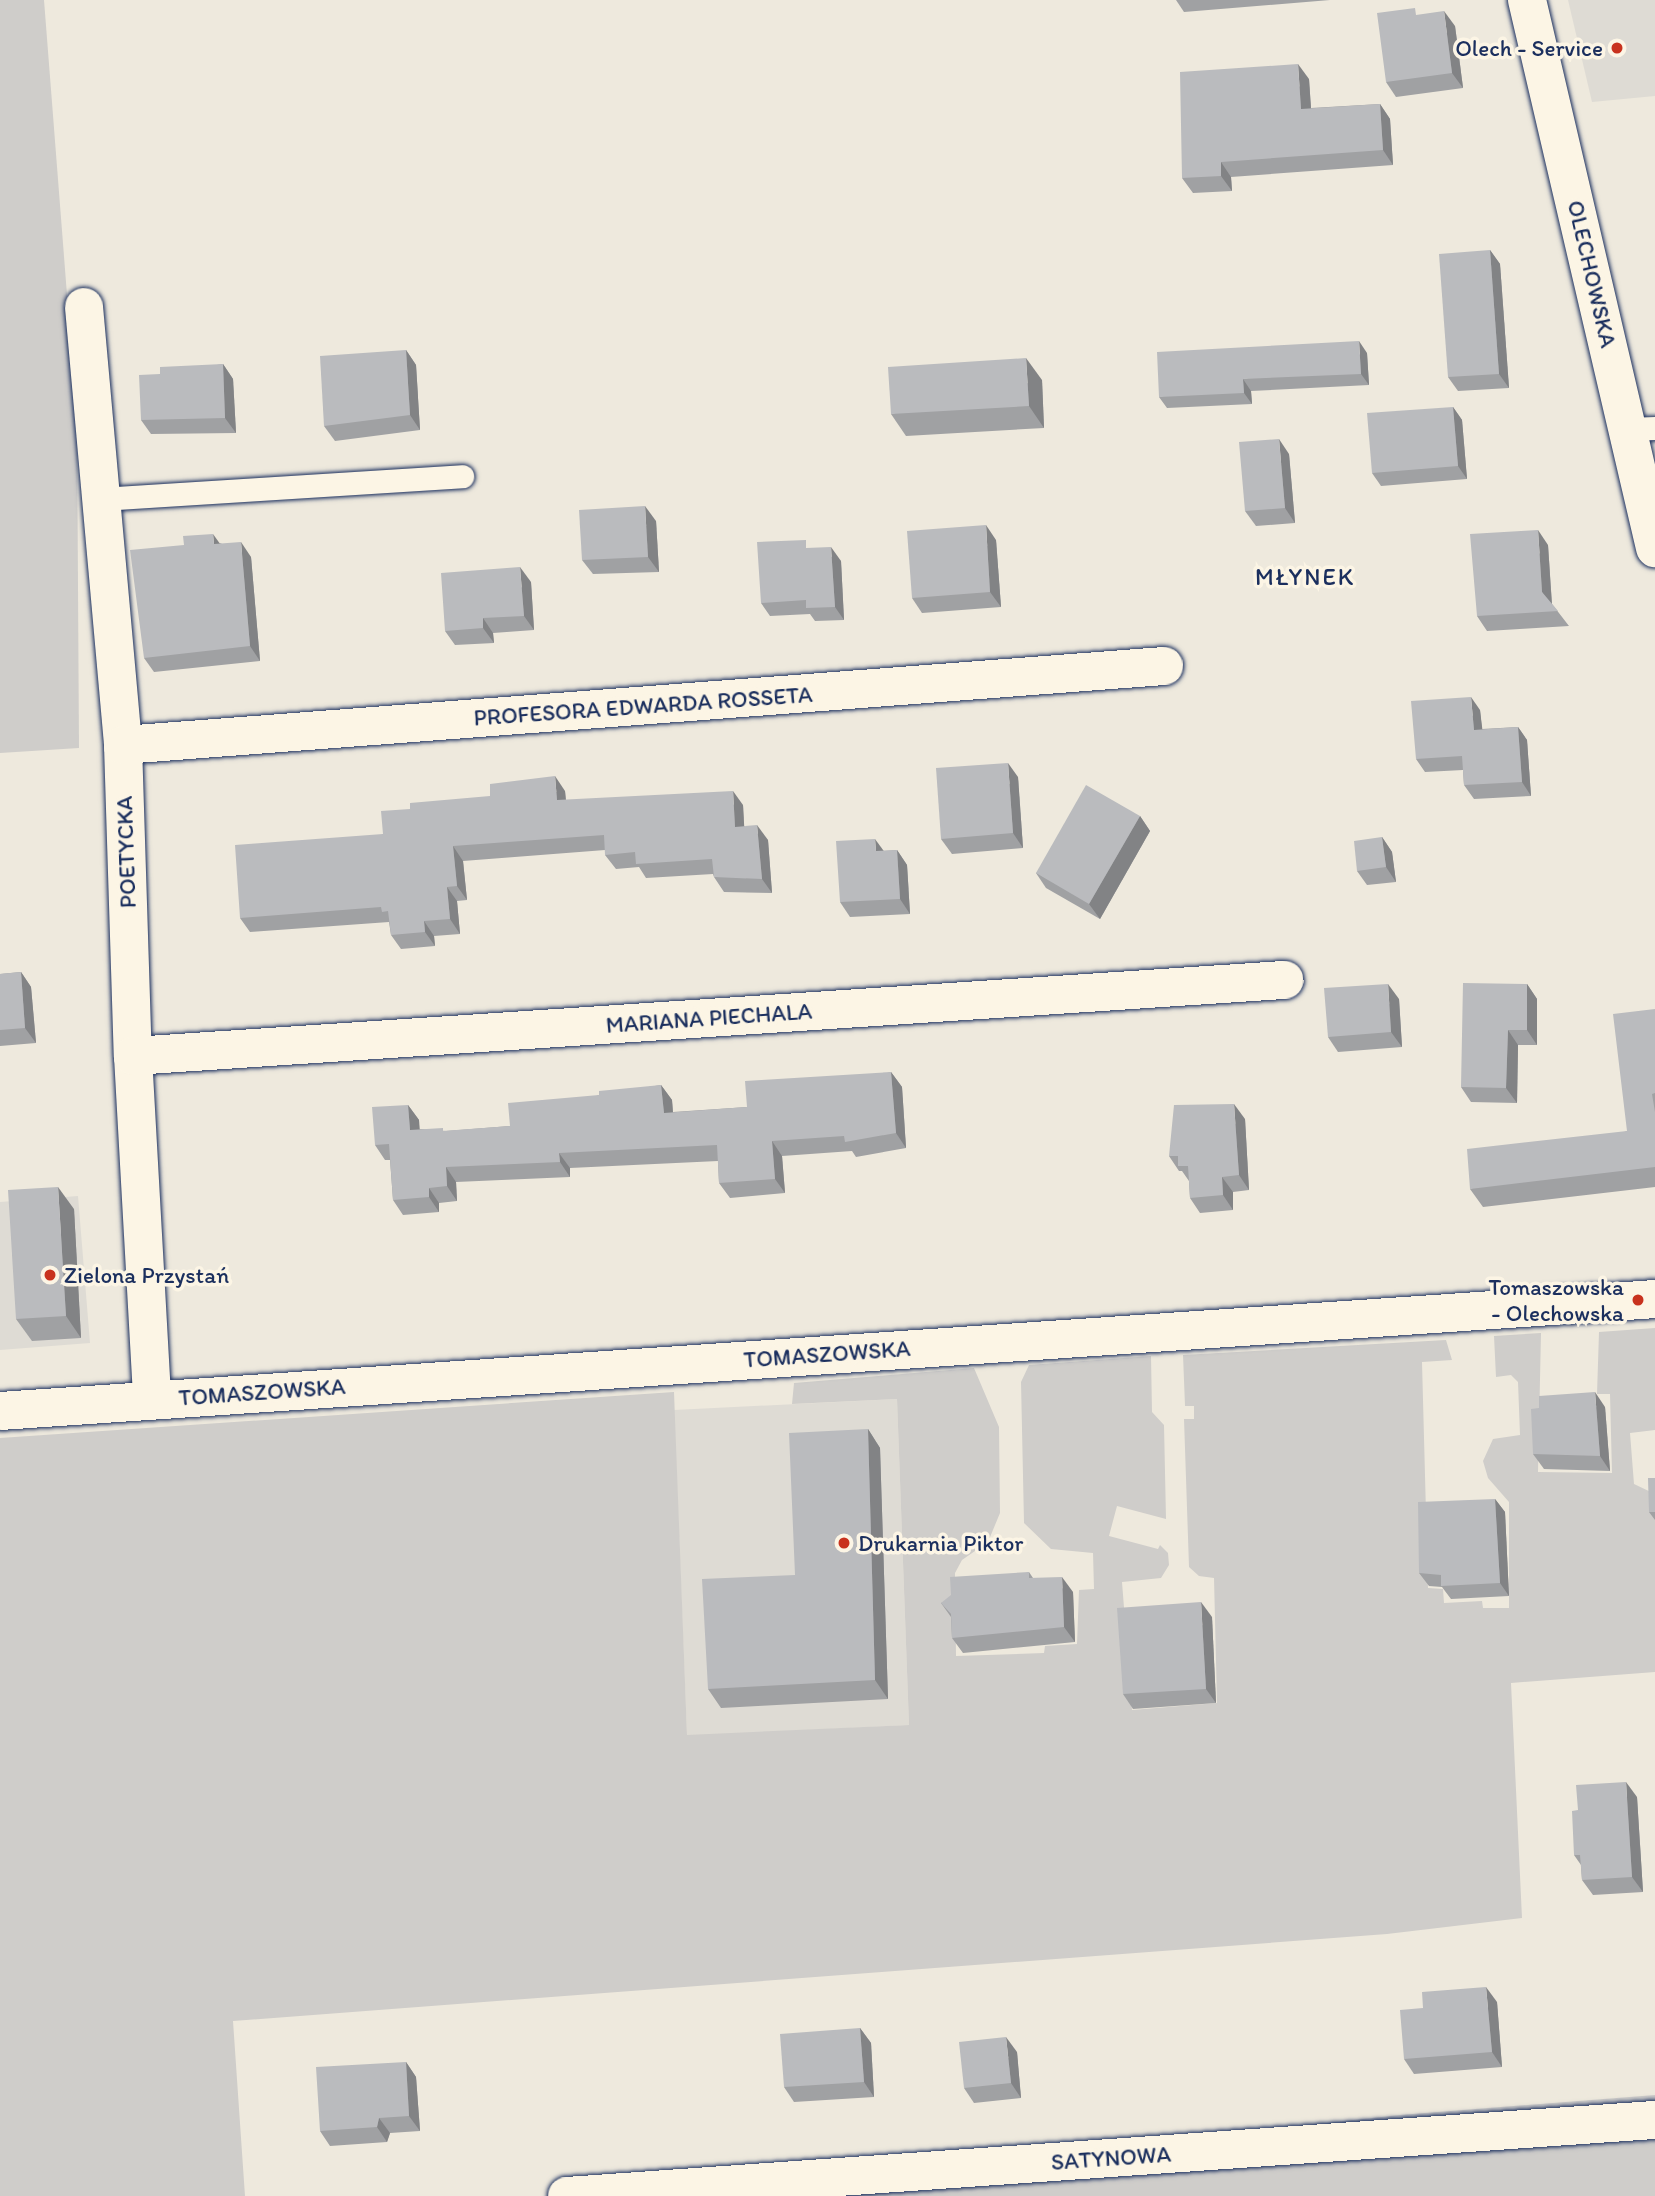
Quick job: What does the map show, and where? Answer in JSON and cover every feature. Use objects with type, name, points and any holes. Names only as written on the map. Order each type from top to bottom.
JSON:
[{"type":"street","name":"OLECHOWSKA","points":[[1527,0],[1641,429],[1655,548]]},
{"type":"street","name":"POETYCKA","points":[[84,307],[123,745],[133,1056],[152,1399]]},
{"type":"street","name":"PROFESORA EDWARDA ROSSETA","points":[[123,745],[1164,666]]},
{"type":"street","name":"MARIANA PIECHALA","points":[[133,1056],[1284,980]]},
{"type":"street","name":"TOMASZOWSKA","points":[[0,1411],[1655,1299]]},
{"type":"street","name":"SATYNOWA","points":[[568,2196],[1655,2120]]},
{"type":"lane","points":[[100,499],[462,476]]},
{"type":"shaded area","points":[[0,0],[44,0],[77,423],[79,748],[0,753]]},
{"type":"shaded area","name":"Olech - Service","points":[[1568,0],[1655,0],[1655,96],[1592,102]]},
{"type":"shaded area","points":[[78,1196],[90,1343],[0,1350],[0,1202]]},
{"type":"shaded area","points":[[1655,1328],[1655,1430],[1630,1433],[1634,1484],[1655,1494],[1655,1672],[1511,1683],[1522,1918],[1387,1934],[233,2021],[245,2196],[0,2196],[0,1438],[674,1392],[687,1735],[909,1725],[897,1399],[792,1404],[794,1383],[974,1368],[999,1427],[1000,1513],[988,1542],[962,1560],[955,1573],[956,1656],[1044,1653],[1045,1646],[1077,1644],[1079,1590],[1094,1589],[1093,1553],[1051,1549],[1024,1523],[1021,1382],[1029,1365],[1151,1356],[1152,1412],[1164,1425],[1166,1519],[1117,1506],[1109,1536],[1158,1549],[1160,1545],[1168,1553],[1169,1565],[1161,1578],[1122,1582],[1132,1710],[1217,1703],[1214,1578],[1199,1576],[1189,1567],[1184,1419],[1194,1419],[1194,1406],[1185,1406],[1183,1355],[1446,1340],[1452,1360],[1422,1362],[1428,1588],[1443,1589],[1444,1603],[1482,1601],[1483,1608],[1509,1608],[1509,1502],[1488,1478],[1483,1461],[1493,1439],[1520,1435],[1518,1382],[1511,1375],[1496,1377],[1494,1336],[1541,1333],[1538,1472],[1612,1473],[1610,1394],[1597,1394],[1599,1332]]},
{"type":"shaded area","name":"Drukarnia Piktor","points":[[897,1399],[909,1725],[687,1736],[674,1410]]},
{"type":"shaded area","points":[[1655,2095],[1655,2196],[652,2196],[1400,2115]]},
{"type":"building","points":[[1415,8],[1416,15],[1444,11],[1452,73],[1386,82],[1377,13]]},
{"type":"building","points":[[1298,64],[1301,109],[1380,104],[1383,150],[1221,162],[1221,176],[1182,178],[1180,72]]},
{"type":"building","points":[[1490,250],[1499,374],[1448,377],[1439,254]]},
{"type":"building","points":[[1359,341],[1361,374],[1243,379],[1244,393],[1159,397],[1157,352]]},
{"type":"building","points":[[406,350],[410,415],[324,426],[320,356]]},
{"type":"building","points":[[1026,358],[1029,406],[891,414],[888,367]]},
{"type":"building","points":[[223,364],[225,418],[141,420],[139,375],[160,374],[160,367]]},
{"type":"building","points":[[1453,407],[1458,466],[1372,473],[1367,413]]},
{"type":"building","points":[[1279,439],[1285,508],[1245,511],[1239,442]]},
{"type":"building","points":[[645,506],[648,557],[582,560],[579,510]]},
{"type":"building","points":[[986,525],[990,592],[912,598],[907,531]]},
{"type":"building","points":[[1538,530],[1542,592],[1558,611],[1477,616],[1470,534]]},
{"type":"building","points":[[213,534],[214,544],[241,542],[250,646],[144,658],[130,550],[184,545],[183,536]]},
{"type":"building","points":[[806,540],[806,548],[831,547],[835,607],[806,608],[806,600],[761,603],[757,542]]},
{"type":"building","points":[[520,567],[524,616],[483,618],[483,628],[445,631],[441,573]]},
{"type":"building","points":[[1471,697],[1474,730],[1518,727],[1522,782],[1464,785],[1462,756],[1416,759],[1411,701]]},
{"type":"building","points":[[1008,763],[1013,833],[941,839],[936,768]]},
{"type":"building","points":[[555,776],[557,800],[733,791],[735,827],[757,825],[762,879],[714,877],[712,859],[636,864],[635,852],[605,855],[604,835],[453,846],[457,886],[447,887],[450,919],[424,921],[425,932],[391,935],[388,911],[382,912],[381,907],[240,918],[235,845],[383,834],[381,811],[410,809],[410,803],[490,796],[490,784]]},
{"type":"building","points":[[1086,785],[1140,816],[1089,904],[1036,873]]},
{"type":"building","points":[[1382,837],[1386,867],[1357,871],[1354,841]]},
{"type":"building","points":[[875,839],[876,851],[897,850],[900,899],[840,902],[836,841]]},
{"type":"building","points":[[21,972],[25,1028],[0,1030],[0,974]]},
{"type":"building","points":[[1463,983],[1527,984],[1527,1030],[1508,1030],[1506,1088],[1461,1087]]},
{"type":"building","points":[[1388,984],[1391,1032],[1328,1037],[1324,988]]},
{"type":"building","points":[[1655,1009],[1655,1093],[1652,1094],[1655,1112],[1655,1167],[1470,1189],[1467,1149],[1627,1131],[1613,1014]]},
{"type":"building","points":[[891,1072],[896,1133],[845,1142],[844,1136],[772,1141],[775,1179],[719,1183],[717,1145],[559,1153],[560,1162],[446,1167],[447,1186],[429,1188],[429,1197],[393,1200],[389,1144],[375,1145],[372,1107],[408,1105],[410,1130],[443,1128],[443,1131],[510,1126],[508,1103],[599,1095],[599,1091],[661,1085],[664,1113],[747,1107],[745,1081]]},
{"type":"building","points":[[1234,1104],[1239,1175],[1222,1177],[1223,1195],[1190,1198],[1188,1166],[1178,1166],[1178,1156],[1169,1156],[1174,1105]]},
{"type":"building","points":[[58,1187],[66,1316],[16,1319],[8,1190]]},
{"type":"building","points":[[1595,1392],[1600,1456],[1533,1454],[1531,1409],[1539,1408],[1539,1396]]},
{"type":"building","points":[[868,1429],[875,1680],[708,1689],[702,1579],[795,1575],[789,1433]]},
{"type":"building","points":[[1648,1478],[1655,1478],[1655,1512],[1649,1512]]},
{"type":"building","points":[[1495,1499],[1500,1583],[1441,1586],[1441,1575],[1419,1573],[1418,1502]]},
{"type":"building","points":[[1029,1572],[1029,1578],[1062,1577],[1064,1627],[952,1638],[951,1614],[941,1603],[951,1595],[950,1577]]},
{"type":"building","points":[[1201,1602],[1206,1689],[1123,1694],[1117,1608]]},
{"type":"building","points":[[1626,1782],[1632,1877],[1582,1880],[1580,1855],[1574,1855],[1572,1811],[1578,1810],[1576,1785]]},
{"type":"building","points":[[1486,1987],[1492,2052],[1404,2059],[1400,2010],[1423,2008],[1422,1992]]},
{"type":"building","points":[[860,2028],[864,2082],[784,2087],[780,2034]]},
{"type":"building","points":[[1006,2037],[1011,2083],[964,2088],[959,2042]]},
{"type":"building","points":[[406,2062],[409,2116],[379,2118],[377,2127],[320,2131],[316,2067]]},
{"type":"place","name":"Olech - Service","points":[[1617,48]]},
{"type":"place","name":"Zielona Przystań","points":[[50,1275]]},
{"type":"place","name":"Tomaszowska - Olechowska","points":[[1638,1300]]},
{"type":"place","name":"Drukarnia Piktor","points":[[844,1543]]},
{"type":"district","name":"MŁYNEK","points":[[1305,577]]}]
